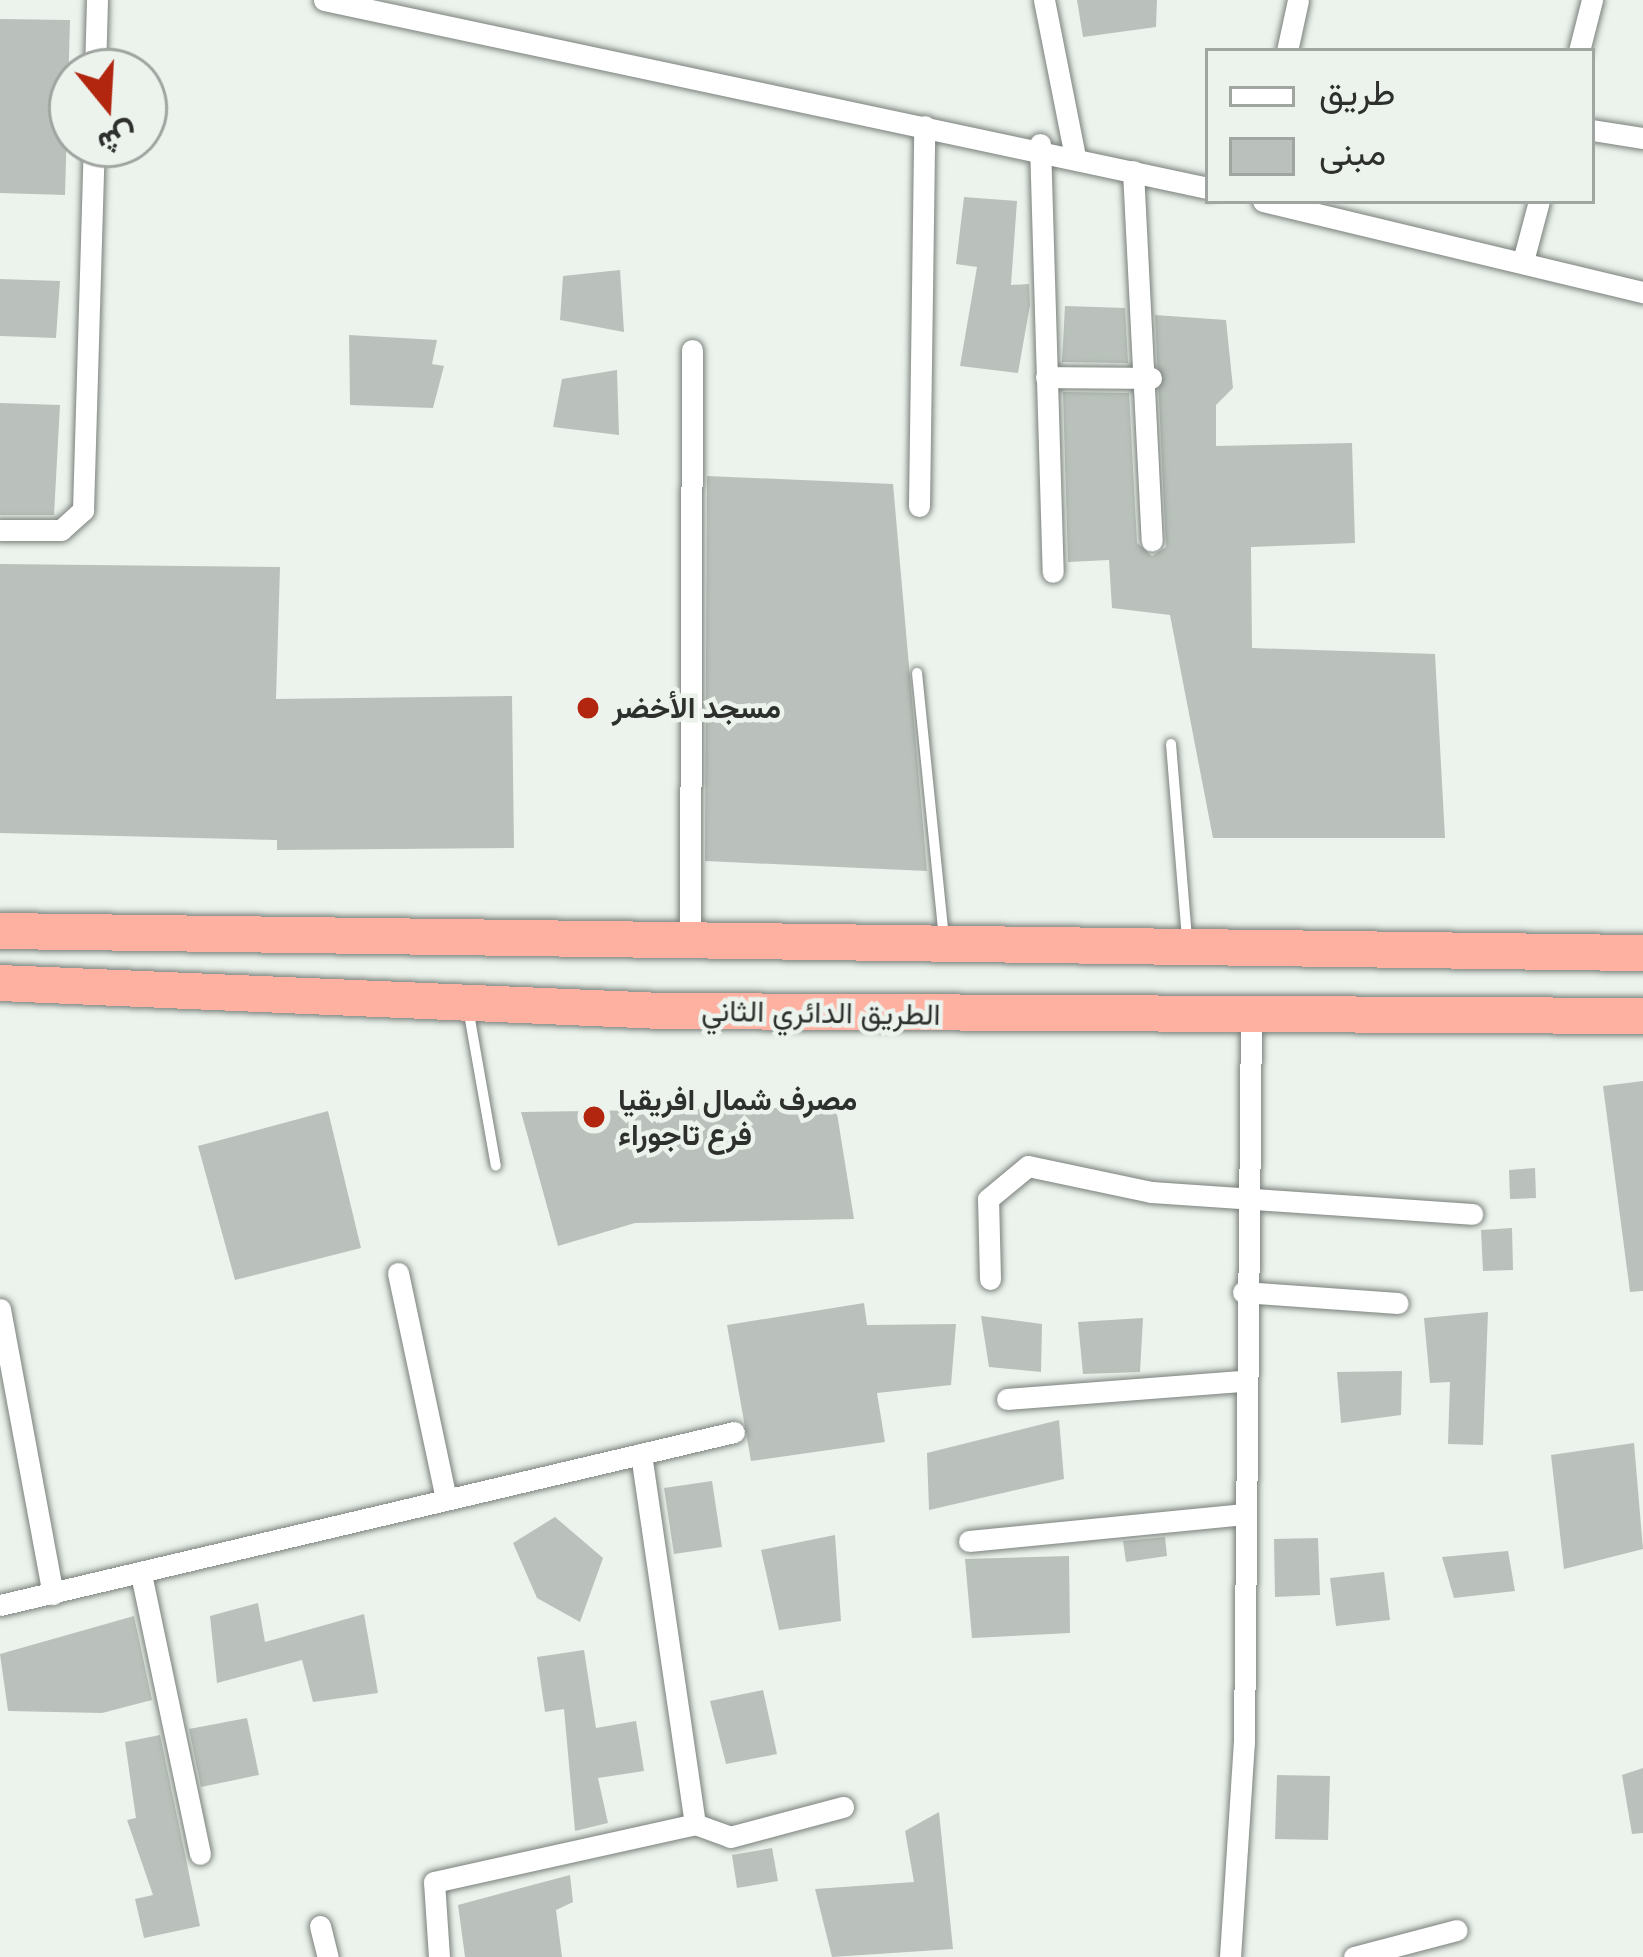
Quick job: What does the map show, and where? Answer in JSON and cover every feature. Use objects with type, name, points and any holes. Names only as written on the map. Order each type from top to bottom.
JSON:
[{"type":"highway","points":[[0,931],[481,943],[1643,953]]},
{"type":"highway","points":[[320,998],[333,970],[324,938]]},
{"type":"highway","points":[[467,1005],[459,966],[481,943]]},
{"type":"highway","name":"الطريق الدائري الثاني","points":[[0,983],[467,1005],[1251,1016],[1643,1016]]},
{"type":"street","points":[[96,48],[97,0]]},
{"type":"street","points":[[324,0],[924,126],[1040,144],[1075,158],[1205,187]]},
{"type":"street","points":[[1044,0],[1075,158]]},
{"type":"street","points":[[1288,48],[1298,0]]},
{"type":"street","points":[[1580,48],[1592,0]]},
{"type":"street","points":[[919,506],[924,126]]},
{"type":"street","points":[[1595,130],[1643,138]]},
{"type":"street","points":[[1040,144],[1053,572]]},
{"type":"street","points":[[0,530],[61,530],[83,510],[93,168]]},
{"type":"street","points":[[1133,171],[1151,378],[1152,541]]},
{"type":"street","points":[[1276,204],[1643,292]]},
{"type":"street","points":[[1523,260],[1538,204]]},
{"type":"street","points":[[690,944],[692,350]]},
{"type":"street","points":[[1046,376],[1151,378]]},
{"type":"street","points":[[1230,1957],[1244,1743],[1244,1202],[1251,1016]]},
{"type":"street","points":[[990,1279],[988,1199],[1028,1166],[1244,1202],[1472,1214]]},
{"type":"street","points":[[398,1273],[445,1495]]},
{"type":"street","points":[[1244,1292],[1398,1304]]},
{"type":"street","points":[[0,1309],[53,1594]]},
{"type":"street","points":[[1007,1399],[1243,1381]]},
{"type":"street","points":[[0,1605],[141,1574],[445,1495],[734,1432]]},
{"type":"street","points":[[641,1454],[695,1824]]},
{"type":"street","points":[[968,1541],[1242,1514]]},
{"type":"street","points":[[141,1574],[200,1854]]},
{"type":"street","points":[[439,1957],[434,1882],[695,1824],[730,1837],[843,1807]]},
{"type":"street","points":[[320,1926],[328,1957]]},
{"type":"street","points":[[1354,1957],[1457,1930]]},
{"type":"lane","points":[[917,673],[944,946]]},
{"type":"lane","points":[[1171,744],[1187,949]]},
{"type":"lane","points":[[467,1005],[496,1166]]},
{"type":"building","points":[[1077,0],[1157,0],[1156,27],[1083,37]]},
{"type":"building","points":[[0,19],[70,20],[69,48],[48,48],[48,168],[66,168],[65,195],[0,193]]},
{"type":"building","points":[[964,197],[1017,201],[1011,285],[1029,284],[1030,305],[1018,373],[960,366],[977,267],[956,264]]},
{"type":"building","points":[[620,270],[624,332],[560,320],[563,276]]},
{"type":"building","points":[[0,279],[60,281],[56,338],[0,336]]},
{"type":"building","points":[[1065,306],[1125,308],[1128,363],[1062,362]]},
{"type":"building","points":[[1155,315],[1226,320],[1233,388],[1216,405],[1216,446],[1352,443],[1355,543],[1251,547],[1252,648],[1435,654],[1445,838],[1213,838],[1170,615],[1112,608],[1109,560],[1068,562],[1063,392],[1129,393],[1137,543],[1152,556],[1166,547]]},
{"type":"building","points":[[349,335],[437,340],[432,364],[444,366],[433,408],[350,405]]},
{"type":"building","points":[[617,370],[619,435],[553,427],[562,379]]},
{"type":"building","points":[[0,403],[60,405],[54,515],[0,515]]},
{"type":"building","points":[[707,476],[893,484],[927,871],[705,861]]},
{"type":"building","points":[[0,564],[280,567],[276,699],[512,696],[514,848],[277,850],[277,840],[0,833]]},
{"type":"building","points":[[1643,1081],[1643,1291],[1630,1292],[1603,1086]]},
{"type":"building","points":[[836,1107],[854,1219],[635,1223],[558,1246],[521,1112]]},
{"type":"building","points":[[328,1111],[361,1248],[235,1280],[198,1146]]},
{"type":"building","points":[[1535,1168],[1536,1198],[1510,1199],[1509,1170]]},
{"type":"building","points":[[1512,1228],[1513,1270],[1483,1271],[1481,1230]]},
{"type":"building","points":[[864,1303],[867,1325],[956,1324],[951,1385],[877,1393],[885,1442],[751,1461],[727,1325]]},
{"type":"building","points":[[1488,1312],[1483,1445],[1448,1444],[1450,1382],[1430,1383],[1424,1318]]},
{"type":"building","points":[[981,1316],[1042,1324],[1041,1372],[989,1367]]},
{"type":"building","points":[[1143,1318],[1140,1372],[1083,1374],[1078,1322]]},
{"type":"building","points":[[1402,1371],[1401,1415],[1341,1423],[1337,1372]]},
{"type":"building","points":[[1059,1420],[1064,1479],[929,1510],[927,1453]]},
{"type":"building","points":[[1634,1443],[1643,1549],[1564,1569],[1551,1455]]},
{"type":"building","points":[[712,1481],[722,1547],[674,1554],[664,1488]]},
{"type":"building","points":[[555,1517],[603,1558],[580,1622],[537,1598],[513,1543]]},
{"type":"building","points":[[835,1535],[841,1621],[779,1630],[761,1550]]},
{"type":"building","points":[[1165,1537],[1167,1556],[1126,1562],[1123,1541]]},
{"type":"building","points":[[1318,1538],[1320,1595],[1275,1597],[1274,1539]]},
{"type":"building","points":[[1508,1551],[1515,1591],[1454,1598],[1442,1557]]},
{"type":"building","points":[[1069,1556],[1070,1633],[972,1638],[965,1559]]},
{"type":"building","points":[[1384,1572],[1390,1620],[1336,1626],[1330,1578]]},
{"type":"building","points":[[258,1603],[265,1642],[364,1614],[378,1693],[313,1702],[302,1660],[217,1683],[210,1616]]},
{"type":"building","points":[[134,1616],[152,1700],[102,1713],[8,1711],[0,1654]]},
{"type":"building","points":[[584,1650],[596,1728],[636,1721],[644,1771],[598,1778],[608,1823],[575,1831],[564,1709],[545,1712],[537,1657]]},
{"type":"building","points":[[763,1690],[777,1754],[726,1764],[710,1701]]},
{"type":"building","points":[[247,1718],[259,1775],[201,1787],[189,1729]]},
{"type":"building","points":[[160,1735],[200,1926],[144,1938],[135,1899],[153,1895],[127,1820],[136,1818],[125,1742]]},
{"type":"building","points":[[1643,1768],[1643,1833],[1632,1834],[1622,1775]]},
{"type":"building","points":[[1277,1775],[1330,1776],[1328,1840],[1275,1839]]},
{"type":"building","points":[[939,1812],[953,1949],[832,1957],[815,1889],[914,1882],[905,1831]]},
{"type":"building","points":[[772,1848],[778,1881],[737,1888],[732,1855]]},
{"type":"building","points":[[570,1875],[573,1902],[556,1910],[562,1957],[465,1957],[458,1905]]},
{"type":"place","name":"مسجد الأخضر","points":[[588,708]]},
{"type":"place","name":"مصرف شمال افريقيا فرع تاجوراء","points":[[594,1117]]}]
